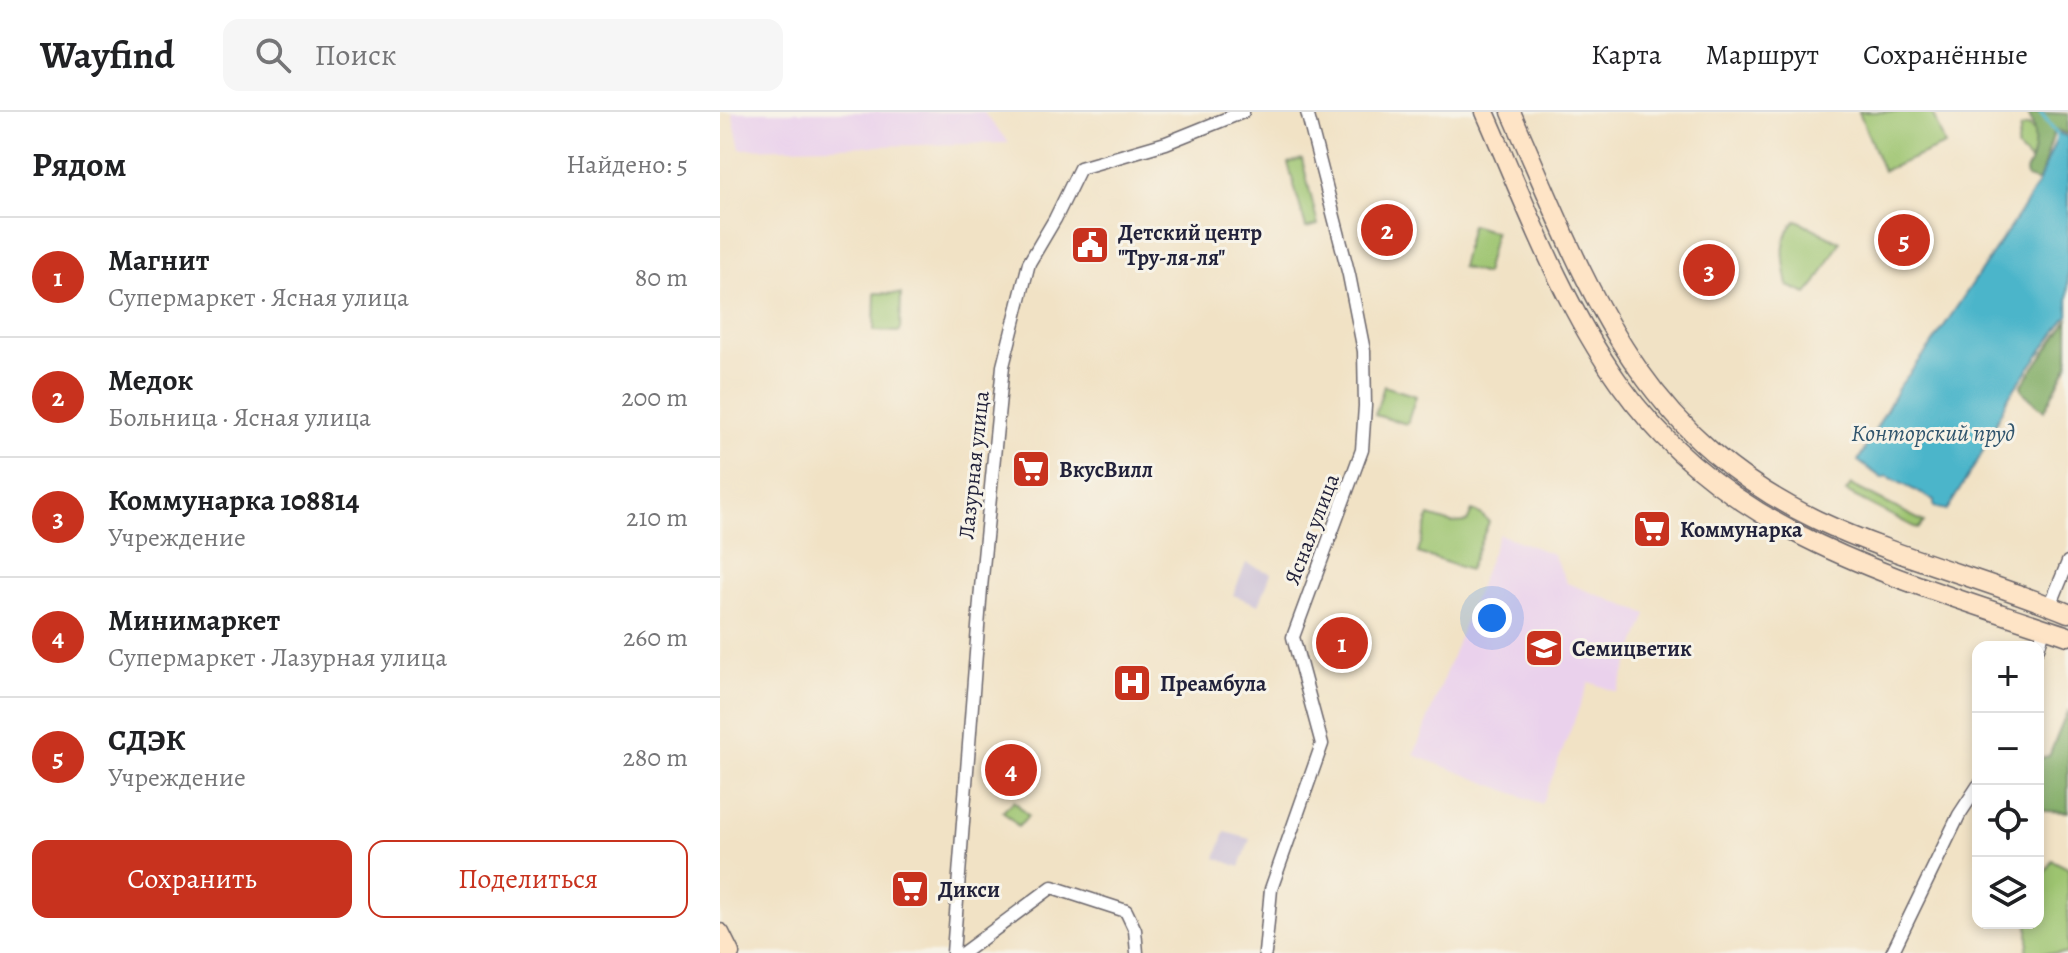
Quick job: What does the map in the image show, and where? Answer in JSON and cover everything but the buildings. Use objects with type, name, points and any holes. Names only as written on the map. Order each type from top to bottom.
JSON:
[{"type":"main road","points":[[1485,112],[1585,328],[1619,383],[1660,434],[1683,456],[1734,497],[1804,539],[1892,575],[2068,636]]},
{"type":"main road","points":[[1511,112],[1574,258],[1603,315],[1655,393],[1698,439],[1747,478],[1815,519],[1901,554],[2059,609]]},
{"type":"main road","points":[[720,933],[730,953]]},
{"type":"street","name":"Лазурная улица","points":[[953,953],[981,588],[1003,366],[1029,263],[1080,168],[1166,143],[1243,112]]},
{"type":"street","name":"Ясная улица","points":[[1265,953],[1271,889],[1322,744],[1293,637],[1362,450],[1365,406],[1364,351],[1349,275],[1307,112]]},
{"type":"street","points":[[2059,609],[2068,562]]},
{"type":"street","points":[[2040,641],[2045,628]]},
{"type":"street","points":[[1892,953],[1959,815],[1972,795]]},
{"type":"street","points":[[963,953],[1052,887],[1126,911],[1135,930],[1137,953]]},
{"type":"shaded area","points":[[732,112],[983,112],[1009,143],[740,149]]},
{"type":"shaded area","name":"Семицветик","points":[[1499,534],[1553,554],[1567,583],[1647,614],[1617,692],[1589,682],[1542,804],[1414,755]]},
{"type":"shaded area","points":[[1246,563],[1271,573],[1259,605],[1233,595]]},
{"type":"shaded area","points":[[1225,832],[1250,839],[1240,867],[1216,858]]},
{"type":"green space","points":[[1859,112],[1932,112],[1945,145],[1883,171]]},
{"type":"green space","points":[[2027,112],[2068,114],[2068,134],[2055,129],[2039,182],[2027,178],[2034,142],[2033,126]]},
{"type":"green space","points":[[2029,126],[2039,140],[2030,161],[2017,148],[2021,128]]},
{"type":"green space","points":[[1302,159],[1318,225],[1306,228],[1288,163]]},
{"type":"green space","points":[[1797,220],[1840,242],[1807,294],[1788,286],[1785,269],[1784,243]]},
{"type":"green space","points":[[1471,225],[1495,232],[1485,274],[1461,267]]},
{"type":"green space","points":[[875,293],[901,294],[900,332],[874,331]]},
{"type":"green space","points":[[2068,320],[2068,364],[2044,411],[2023,392],[2021,386]]},
{"type":"green space","points":[[1384,386],[1416,396],[1407,424],[1375,415]]},
{"type":"green space","points":[[1851,485],[1924,522],[1918,529],[1846,492]]},
{"type":"green space","points":[[1472,511],[1489,522],[1469,570],[1418,553],[1429,516],[1452,523],[1467,522]]},
{"type":"green space","points":[[2068,710],[2068,812],[2044,810],[2044,757],[2049,756]]},
{"type":"green space","points":[[1014,801],[1029,816],[1018,826],[1003,811]]},
{"type":"green space","points":[[2052,860],[2068,868],[2068,953],[2025,953],[2028,929],[2044,929],[2044,874]]},
{"type":"water","name":"Конторский пруд","points":[[2059,133],[2068,137],[2068,315],[2007,399],[1980,457],[1947,510],[1934,507],[1934,500],[1887,476],[1882,478],[1858,461],[1899,387],[1930,347],[2038,183]]},
{"type":"waterway","points":[[2040,112],[2057,134],[2057,143]]},
{"type":"place","name":"Медок","points":[[1387,230]]},
{"type":"place","name":"СДЭК","points":[[1904,240]]},
{"type":"place","name":"Детский центр \"Тру-ля-ля\"","points":[[1090,245]]},
{"type":"place","name":"Коммунарка 108814","points":[[1709,270]]},
{"type":"place","name":"ВкусВилл","points":[[1031,469]]},
{"type":"place","name":"Коммунарка","points":[[1652,529]]},
{"type":"place","name":"Магнит","points":[[1342,643]]},
{"type":"place","name":"Семицветик","points":[[1544,648]]},
{"type":"place","name":"Преамбула","points":[[1132,683]]},
{"type":"place","name":"Минимаркет","points":[[1011,770]]},
{"type":"place","name":"Дикси","points":[[910,889]]}]
